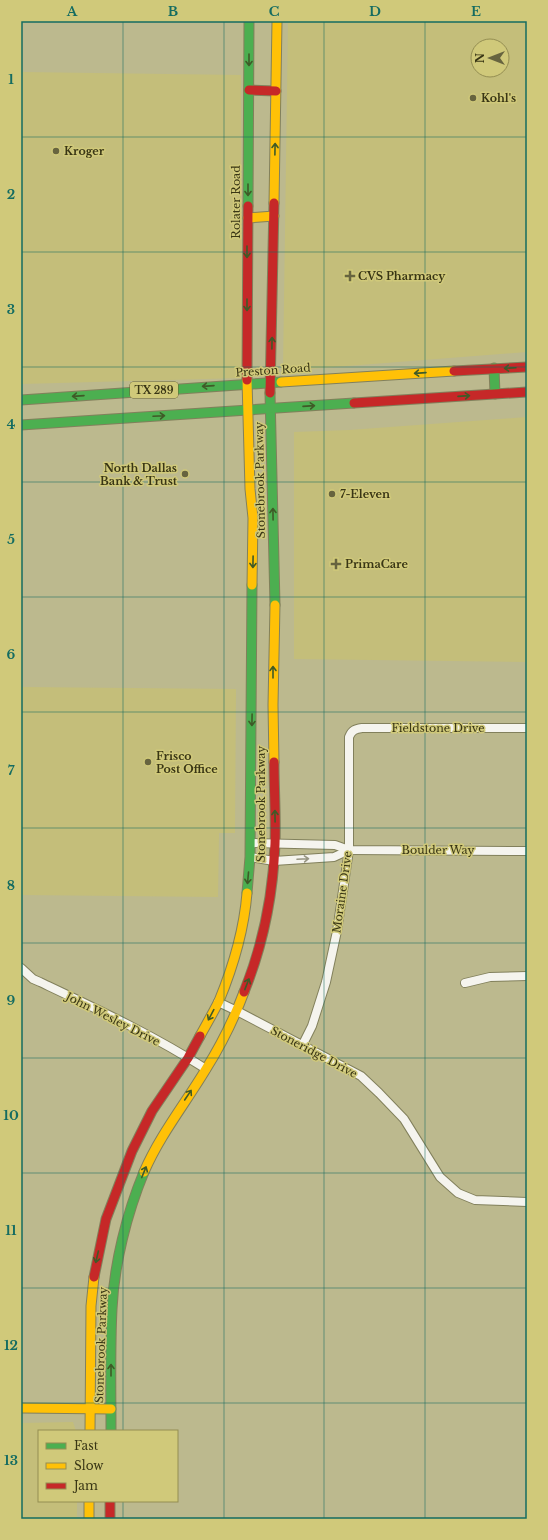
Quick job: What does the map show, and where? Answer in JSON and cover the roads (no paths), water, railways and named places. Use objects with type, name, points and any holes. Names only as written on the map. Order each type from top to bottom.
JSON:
[{"type":"main road","name":"Rolater Road","points":[[247,384],[249,21]]},
{"type":"main road","points":[[271,382],[277,21]]},
{"type":"main road","points":[[249,90],[276,91]]},
{"type":"main road","points":[[248,218],[274,216]]},
{"type":"main road","name":"Preston Road","points":[[21,400],[271,382],[527,367]]},
{"type":"main road","points":[[494,368],[494,394]]},
{"type":"main road","name":"Stonebrook Parkway","points":[[90,1430],[91,1306],[95,1268],[121,1206],[132,1151],[152,1111],[188,1058],[218,1002],[231,967],[246,906],[262,705],[271,382]]},
{"type":"main road","name":"Stonebrook Parkway","points":[[111,1430],[112,1308],[115,1279],[116,1221],[121,1206],[138,1186],[149,1160],[171,1121],[206,1069],[237,1011],[253,970],[268,913],[275,844],[262,705],[264,607],[250,489],[247,384]]},
{"type":"main road","points":[[21,425],[527,392]]},
{"type":"main road","points":[[21,1408],[111,1409]]},
{"type":"main road","points":[[89,1502],[89,1519]]},
{"type":"main road","points":[[110,1502],[110,1519]]},
{"type":"street","name":"Fieldstone Drive","points":[[351,732],[355,729],[362,728],[527,728]]},
{"type":"street","name":"Moraine Drive","points":[[302,1046],[312,1026],[326,982],[337,931],[349,850],[349,737],[351,732]]},
{"type":"street","name":"Boulder Way","points":[[250,843],[335,845],[349,850],[527,851]]},
{"type":"street","name":"Boulder Way","points":[[250,857],[274,861],[334,857],[349,850]]},
{"type":"street","name":"John Wesley Drive","points":[[21,968],[33,979],[116,1018],[206,1069]]},
{"type":"street","points":[[465,983],[490,977],[527,976]]},
{"type":"street","name":"Stoneridge Drive","points":[[218,1002],[361,1076],[404,1119],[440,1176],[458,1193],[475,1200],[527,1202]]},
{"type":"place","name":"Kohl's","points":[[473,98]]},
{"type":"place","name":"Kroger","points":[[56,151]]},
{"type":"place","name":"CVS Pharmacy","points":[[350,276]]},
{"type":"place","name":"North Dallas Bank & Trust","points":[[185,474]]},
{"type":"place","name":"7-Eleven","points":[[332,494]]},
{"type":"place","name":"PrimaCare","points":[[336,564]]},
{"type":"place","name":"Frisco Post Office","points":[[148,762]]}]
